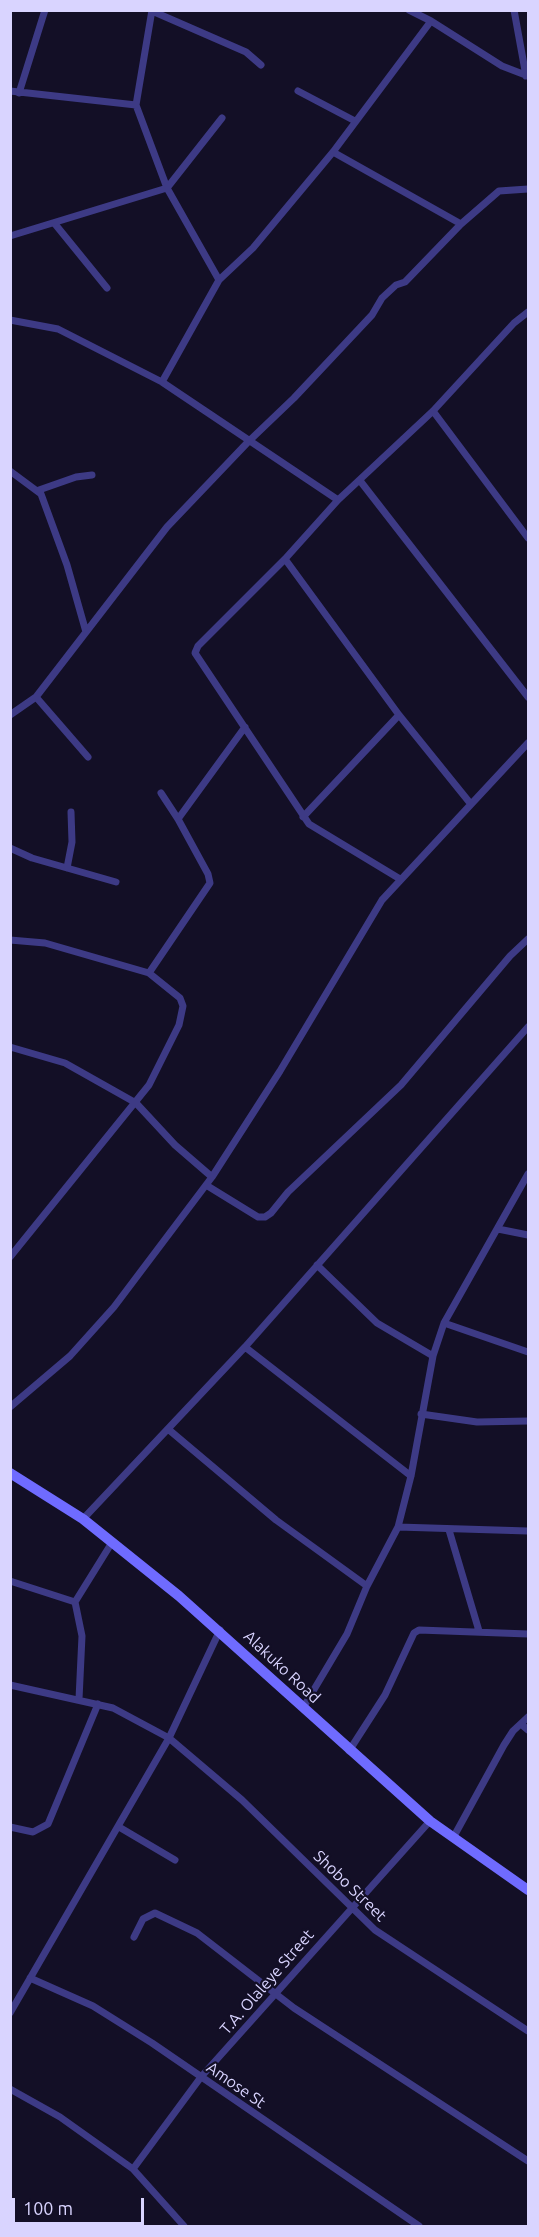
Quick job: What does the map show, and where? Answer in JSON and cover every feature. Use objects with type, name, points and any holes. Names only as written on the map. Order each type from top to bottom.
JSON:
[{"type":"main road","name":"Alakuko Road","points":[[10,1473],[83,1519],[220,1630],[303,1708],[430,1821],[528,1890]]},
{"type":"street","points":[[19,93],[45,10]]},
{"type":"street","points":[[410,10],[502,66],[527,76]]},
{"type":"street","points":[[514,10],[527,76]]},
{"type":"street","points":[[219,280],[167,188],[136,105],[152,11],[246,52],[261,65]]},
{"type":"street","points":[[162,382],[219,280],[253,248],[333,152],[431,21]]},
{"type":"street","points":[[10,91],[136,105]]},
{"type":"street","points":[[298,91],[355,121]]},
{"type":"street","points":[[10,236],[167,188],[222,118]]},
{"type":"street","points":[[333,152],[461,224]]},
{"type":"street","points":[[10,715],[36,697],[167,527],[329,361],[372,315],[382,298],[396,285],[405,282],[461,224],[498,191],[528,189]]},
{"type":"street","points":[[55,224],[107,288]]},
{"type":"street","points":[[400,879],[318,831],[303,817],[195,653],[198,646],[285,560],[338,500],[361,482],[433,411],[514,323],[528,312]]},
{"type":"street","points":[[10,320],[58,329],[162,382],[248,442],[338,500]]},
{"type":"street","points":[[433,411],[528,538]]},
{"type":"street","points":[[10,471],[39,490],[67,565],[86,632]]},
{"type":"street","points":[[39,490],[76,477],[92,475]]},
{"type":"street","points":[[361,482],[528,697]]},
{"type":"street","points":[[285,560],[399,715],[470,803]]},
{"type":"street","points":[[36,697],[88,757]]},
{"type":"street","points":[[303,817],[399,715]]},
{"type":"street","points":[[178,819],[245,727]]},
{"type":"street","points":[[10,1407],[70,1356],[107,1315],[212,1177],[280,1071],[382,900],[528,743]]},
{"type":"street","points":[[149,973],[210,883],[208,874],[161,793]]},
{"type":"street","points":[[67,868],[72,842],[71,812]]},
{"type":"street","points":[[10,848],[32,858],[116,882]]},
{"type":"street","points":[[206,1185],[258,1217],[265,1217],[271,1213],[288,1192],[400,1084],[510,956],[528,939]]},
{"type":"street","points":[[10,940],[45,943],[149,973],[180,998],[183,1016],[149,1085],[10,1257]]},
{"type":"street","points":[[83,1519],[245,1347],[528,1027]]},
{"type":"street","points":[[10,1047],[65,1063],[136,1103],[176,1145],[212,1177]]},
{"type":"street","points":[[303,1708],[340,1648],[398,1527],[411,1476],[433,1356],[444,1323],[528,1174]]},
{"type":"street","points":[[498,1229],[528,1235]]},
{"type":"street","points":[[317,1265],[377,1323],[433,1356]]},
{"type":"street","points":[[444,1323],[528,1352]]},
{"type":"street","points":[[245,1347],[411,1476]]},
{"type":"street","points":[[422,1414],[477,1422],[528,1421]]},
{"type":"street","points":[[168,1429],[276,1520],[368,1586]]},
{"type":"street","points":[[398,1527],[528,1531]]},
{"type":"street","points":[[449,1530],[479,1631]]},
{"type":"street","points":[[79,1699],[82,1636],[75,1602],[111,1544]]},
{"type":"street","points":[[10,1581],[75,1602]]},
{"type":"street","points":[[10,2013],[51,1947],[169,1738],[220,1630]]},
{"type":"street","points":[[350,1750],[385,1695],[414,1633],[419,1630],[528,1634]]},
{"type":"street","name":"Shobo Street","points":[[10,1685],[98,1704],[128,1715],[169,1738],[242,1800],[350,1908],[398,1947],[528,2031]]},
{"type":"street","points":[[10,1827],[33,1832],[48,1824],[98,1704]]},
{"type":"street","points":[[453,1838],[504,1745],[528,1717]]},
{"type":"street","points":[[521,1724],[528,1730]]},
{"type":"street","name":"T.A. Olaleye Street","points":[[133,2169],[201,2077],[430,1821]]},
{"type":"street","points":[[119,1827],[175,1860]]},
{"type":"street","points":[[134,1936],[148,1914],[162,1915],[214,1944],[276,1994],[488,2137],[528,2161]]},
{"type":"street","name":"Amose St","points":[[30,1978],[93,2006],[419,2226]]},
{"type":"street","points":[[10,2089],[60,2117],[133,2169],[184,2226]]}]
